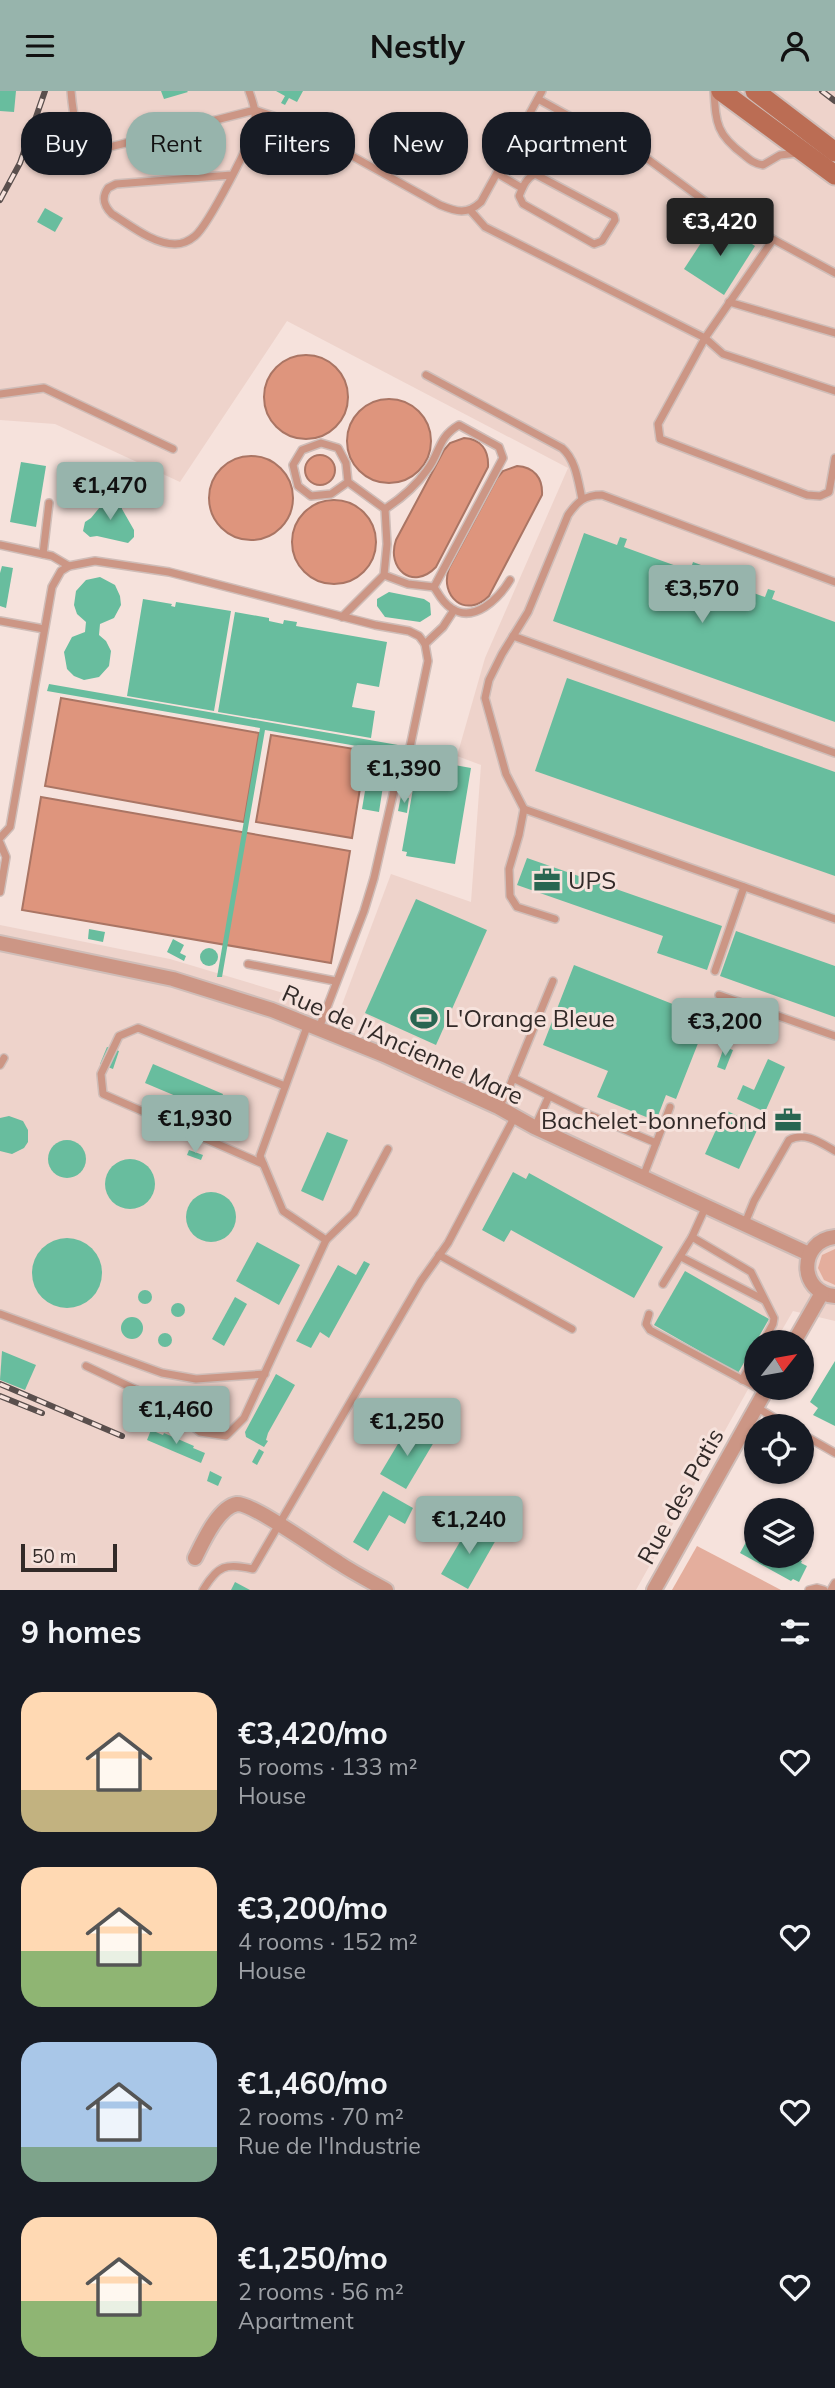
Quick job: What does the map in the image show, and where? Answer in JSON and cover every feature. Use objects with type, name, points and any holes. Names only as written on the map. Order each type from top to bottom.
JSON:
[{"type":"main road","points":[[721,91],[835,174]]},
{"type":"main road","points":[[755,91],[835,152]]},
{"type":"street","name":"Rue de l'Ancienne Mare","points":[[0,943],[173,979],[272,1010],[384,1055],[809,1254]]},
{"type":"street","points":[[803,1330],[829,1295],[811,1283],[808,1276],[809,1254],[818,1243],[835,1237]]},
{"type":"street","name":"Rue des Patis","points":[[654,1590],[758,1400]]},
{"type":"street","points":[[195,1559],[218,1517],[237,1504],[246,1506],[280,1525],[386,1590]]},
{"type":"lane","points":[[71,91],[73,115],[81,134],[90,145],[102,149],[255,110],[291,122],[440,205],[460,212],[470,210],[481,202],[497,175]]},
{"type":"lane","points":[[232,175],[116,184],[108,188],[104,200],[112,214],[163,242],[185,242],[198,233],[232,175],[252,136],[255,110],[250,91]]},
{"type":"lane","points":[[531,112],[542,91]]},
{"type":"lane","points":[[714,91],[720,132],[732,146],[755,163],[764,165],[786,153],[808,154]]},
{"type":"lane","points":[[538,99],[649,160],[710,205],[835,274]]},
{"type":"lane","points":[[535,174],[614,216],[615,220],[602,241],[594,244],[523,204],[519,196],[522,188],[535,174]]},
{"type":"lane","points":[[500,175],[522,188]]},
{"type":"lane","points":[[470,210],[485,227],[705,338],[723,354],[835,391]]},
{"type":"lane","points":[[772,241],[705,338],[658,425],[660,439],[807,495],[820,496],[829,492],[835,459]]},
{"type":"lane","points":[[729,302],[835,333]]},
{"type":"lane","points":[[426,375],[568,452],[582,499]]},
{"type":"lane","points":[[0,394],[44,388],[173,449]]},
{"type":"lane","points":[[386,509],[408,493],[429,468],[446,433],[459,425],[499,447],[503,458],[434,587]]},
{"type":"lane","points":[[348,482],[331,494],[311,496],[298,486],[293,465],[302,450],[321,443],[338,448],[346,463],[348,482],[386,509]]},
{"type":"lane","points":[[555,919],[517,907],[510,896],[509,869],[524,809],[506,774],[485,698],[489,680],[528,612],[568,515],[582,499],[601,495],[835,582]]},
{"type":"lane","points":[[43,554],[49,503]]},
{"type":"lane","points":[[342,617],[384,575],[386,509]]},
{"type":"lane","points":[[0,545],[43,554],[69,566]]},
{"type":"lane","points":[[0,838],[10,827],[52,587],[61,571],[69,566],[95,561],[169,572],[342,617],[409,631],[425,643],[428,661],[409,752],[397,777],[381,855],[364,911],[335,981],[285,1086],[260,1156],[283,1211],[326,1240]]},
{"type":"lane","points":[[384,575],[408,584],[434,587],[454,610],[468,612],[483,608],[501,594],[509,580]]},
{"type":"lane","points":[[425,643],[443,627],[454,610]]},
{"type":"lane","points":[[0,621],[44,629]]},
{"type":"lane","points":[[513,636],[835,753]]},
{"type":"lane","points":[[524,809],[835,919]]},
{"type":"lane","points":[[0,843],[6,857],[0,892]]},
{"type":"lane","points":[[715,971],[744,887]]},
{"type":"lane","points":[[248,964],[335,981]]},
{"type":"lane","points":[[498,1107],[513,1078],[553,981]]},
{"type":"lane","points":[[719,995],[835,1036]]},
{"type":"lane","points":[[263,1164],[103,1094],[101,1074],[119,1036],[138,1028],[285,1086]]},
{"type":"lane","points":[[513,1078],[656,1143]]},
{"type":"lane","points":[[534,1127],[549,1096]]},
{"type":"lane","points":[[643,1177],[670,1107]]},
{"type":"lane","points":[[203,1590],[214,1572],[232,1565],[253,1569],[421,1281],[448,1243],[514,1118]]},
{"type":"lane","points":[[745,1223],[754,1201],[789,1140],[804,1136],[835,1151]]},
{"type":"lane","points":[[86,1366],[162,1402],[200,1432],[226,1436],[244,1418],[326,1240],[354,1213],[388,1149]]},
{"type":"lane","points":[[663,1284],[681,1257],[706,1206]]},
{"type":"lane","points":[[692,1237],[748,1269],[754,1276],[774,1318],[770,1330]]},
{"type":"lane","points":[[439,1255],[572,1329]]},
{"type":"lane","points":[[681,1257],[764,1300]]},
{"type":"lane","points":[[0,1314],[162,1373],[196,1379],[265,1374]]},
{"type":"lane","points":[[649,1314],[646,1324],[650,1330],[742,1380],[744,1376]]},
{"type":"lane","points":[[756,1407],[768,1414]]},
{"type":"lane","points":[[814,1441],[835,1453]]},
{"type":"lane","points":[[831,1590],[835,1583]]},
{"type":"lane","points":[[809,1590],[824,1590]]},
{"type":"shaded area","points":[[0,91],[835,91],[835,1321],[793,1311],[782,1330],[744,1330],[744,1396],[636,1590],[0,1590],[0,925],[170,959],[340,1010],[391,874],[471,902],[481,765],[457,756],[485,658],[568,468],[287,321],[180,482],[55,424],[0,420]]},
{"type":"shaded area","points":[[306,355],[322,358],[336,367],[345,381],[348,397],[345,413],[336,427],[322,436],[306,439],[290,436],[276,427],[267,413],[264,397],[267,381],[276,367],[290,358]]},
{"type":"shaded area","points":[[389,399],[405,402],[419,411],[428,425],[431,441],[428,457],[419,471],[405,480],[389,483],[373,480],[359,471],[350,457],[347,441],[350,425],[359,411],[373,402]]},
{"type":"shaded area","points":[[464,438],[483,447],[488,467],[436,567],[427,574],[411,577],[398,568],[394,550],[396,540],[444,450],[450,443]]},
{"type":"shaded area","points":[[320,455],[331,459],[335,470],[331,481],[320,485],[309,481],[305,470],[309,459]]},
{"type":"shaded area","points":[[251,456],[267,459],[281,468],[290,482],[293,498],[290,514],[281,528],[267,537],[251,540],[235,537],[221,528],[212,514],[209,498],[212,482],[221,468],[235,459]]},
{"type":"shaded area","points":[[517,466],[533,471],[541,483],[542,495],[489,596],[480,603],[464,605],[451,596],[447,578],[449,568],[497,478],[503,471]]},
{"type":"shaded area","points":[[334,500],[350,503],[364,512],[373,526],[376,542],[373,558],[364,572],[350,581],[334,584],[318,581],[304,572],[295,558],[292,542],[295,526],[304,512],[318,503]]},
{"type":"shaded area","points":[[61,698],[259,733],[244,822],[45,786]]},
{"type":"shaded area","points":[[271,735],[366,751],[352,838],[256,822]]},
{"type":"shaded area","points":[[41,797],[350,851],[331,963],[22,910]]},
{"type":"shaded area","points":[[835,1249],[835,1285],[824,1280],[818,1268],[822,1255]]},
{"type":"shaded area","points":[[697,1546],[781,1590],[672,1590]]},
{"type":"building","points":[[0,91],[16,91],[14,112],[0,111]]},
{"type":"building","points":[[161,91],[187,91],[188,92],[164,99]]},
{"type":"building","points":[[276,91],[303,91],[297,102],[289,98],[285,105],[281,103],[285,96]]},
{"type":"building","points":[[45,208],[63,218],[55,232],[37,222]]},
{"type":"building","points":[[716,220],[755,246],[724,295],[684,269]]},
{"type":"building","points":[[21,462],[46,466],[36,527],[10,522]]},
{"type":"building","points":[[109,496],[121,499],[122,509],[134,530],[134,537],[128,543],[90,537],[83,531],[85,522]]},
{"type":"building","points":[[584,533],[617,545],[620,537],[627,539],[624,547],[690,571],[693,562],[701,565],[698,573],[765,597],[768,589],[775,591],[772,599],[835,622],[835,722],[553,621]]},
{"type":"building","points":[[2,566],[13,568],[6,608],[0,606]]},
{"type":"building","points":[[100,577],[115,585],[121,605],[114,618],[100,624],[99,635],[111,651],[109,666],[99,677],[84,680],[67,669],[64,652],[72,637],[85,632],[86,622],[77,614],[74,605],[76,591],[86,580]]},
{"type":"building","points":[[389,592],[424,599],[430,603],[431,615],[420,622],[385,617],[377,606],[377,599]]},
{"type":"building","points":[[143,599],[172,604],[171,606],[175,607],[176,602],[231,611],[214,711],[127,696]]},
{"type":"building","points":[[235,612],[269,618],[269,621],[283,624],[284,620],[297,622],[296,626],[387,642],[379,687],[357,683],[352,707],[375,711],[371,738],[218,712]]},
{"type":"building","points":[[567,678],[835,772],[835,876],[535,771]]},
{"type":"building","points":[[49,684],[398,745],[397,753],[265,730],[222,977],[217,977],[260,728],[47,691]]},
{"type":"building","points":[[366,751],[388,754],[379,812],[362,809],[367,779],[362,778]]},
{"type":"building","points":[[423,752],[428,753],[427,760],[471,768],[455,864],[406,856],[407,852],[402,851],[419,755],[423,756]]},
{"type":"building","points":[[401,796],[409,798],[407,813],[398,811]]},
{"type":"building","points":[[527,858],[722,926],[707,970],[657,953],[663,936],[517,885]]},
{"type":"building","points":[[416,899],[487,930],[436,1045],[365,1013]]},
{"type":"building","points":[[89,929],[105,932],[103,942],[88,939]]},
{"type":"building","points":[[736,931],[835,966],[835,1017],[720,976]]},
{"type":"building","points":[[173,939],[184,945],[180,953],[186,956],[184,961],[167,952]]},
{"type":"building","points":[[209,948],[215,951],[218,957],[215,963],[209,966],[203,963],[200,957],[203,951]]},
{"type":"building","points":[[574,965],[708,1018],[676,1099],[666,1095],[656,1121],[597,1097],[608,1071],[543,1045]]},
{"type":"building","points":[[107,1047],[119,1051],[113,1069],[100,1064]]},
{"type":"building","points":[[724,1047],[733,1050],[725,1070],[717,1067]]},
{"type":"building","points":[[768,1059],[785,1067],[765,1112],[737,1099],[743,1085],[754,1090]]},
{"type":"building","points":[[153,1064],[223,1094],[216,1113],[145,1083]]},
{"type":"building","points":[[725,1110],[759,1126],[739,1169],[705,1154]]},
{"type":"building","points":[[9,1116],[23,1121],[28,1130],[28,1142],[24,1148],[12,1154],[0,1151],[0,1118]]},
{"type":"building","points":[[327,1132],[348,1140],[323,1201],[301,1191]]},
{"type":"building","points":[[67,1140],[81,1145],[86,1159],[81,1173],[67,1178],[53,1173],[48,1159],[53,1145]]},
{"type":"building","points":[[189,1150],[203,1155],[201,1160],[187,1155]]},
{"type":"building","points":[[130,1159],[147,1167],[155,1184],[147,1201],[130,1209],[113,1201],[105,1184],[113,1167]]},
{"type":"building","points":[[513,1172],[526,1179],[529,1173],[663,1247],[634,1298],[511,1230],[504,1242],[482,1230]]},
{"type":"building","points":[[211,1192],[229,1199],[236,1217],[229,1235],[211,1242],[193,1235],[186,1217],[193,1199]]},
{"type":"building","points":[[67,1238],[92,1248],[102,1273],[92,1298],[67,1308],[42,1298],[32,1273],[42,1248]]},
{"type":"building","points":[[257,1242],[300,1265],[279,1305],[236,1281]]},
{"type":"building","points":[[364,1261],[370,1264],[329,1338],[320,1332],[311,1348],[296,1341],[338,1265],[356,1275]]},
{"type":"building","points":[[685,1271],[769,1319],[763,1330],[744,1330],[744,1363],[738,1373],[654,1325]]},
{"type":"building","points":[[145,1290],[150,1292],[150,1302],[145,1304],[140,1302],[138,1297],[140,1292]]},
{"type":"building","points":[[235,1297],[247,1304],[224,1346],[212,1339]]},
{"type":"building","points":[[178,1303],[183,1305],[183,1315],[178,1317],[173,1315],[171,1310],[173,1305]]},
{"type":"building","points":[[132,1317],[140,1320],[143,1328],[140,1336],[132,1339],[124,1336],[121,1328],[124,1320]]},
{"type":"building","points":[[162,1333],[168,1333],[172,1340],[168,1347],[162,1347],[158,1343],[158,1337]]},
{"type":"building","points":[[2,1351],[36,1365],[25,1390],[0,1380]]},
{"type":"building","points":[[835,1361],[835,1426],[814,1416],[818,1408],[810,1402],[814,1400],[814,1395]]},
{"type":"building","points":[[276,1374],[295,1385],[268,1433],[268,1441],[264,1447],[246,1437],[245,1432]]},
{"type":"building","points":[[408,1427],[434,1442],[406,1489],[380,1474]]},
{"type":"building","points":[[151,1430],[163,1435],[164,1433],[205,1453],[201,1463],[147,1440]]},
{"type":"building","points":[[259,1449],[264,1452],[257,1465],[252,1462]]},
{"type":"building","points":[[210,1471],[222,1477],[218,1486],[207,1481]]},
{"type":"building","points":[[383,1491],[413,1508],[405,1524],[389,1515],[368,1551],[353,1542]]},
{"type":"building","points":[[471,1523],[497,1538],[468,1589],[441,1574]]},
{"type":"building","points":[[767,1568],[806,1568],[799,1582],[793,1579],[791,1581]]},
{"type":"building","points":[[235,1582],[250,1590],[231,1590]]},
{"type":"railway","points":[[0,200],[20,163],[45,91]]},
{"type":"railway","points":[[822,91],[835,101]]},
{"type":"railway","points":[[0,1384],[122,1436]]},
{"type":"railway","points":[[0,1396],[42,1413]]},
{"type":"place","name":"UPS","points":[[547,880]]},
{"type":"place","name":"L'Orange Bleue","points":[[424,1018]]},
{"type":"place","name":"Bachelet-bonnefond","points":[[788,1120]]}]
